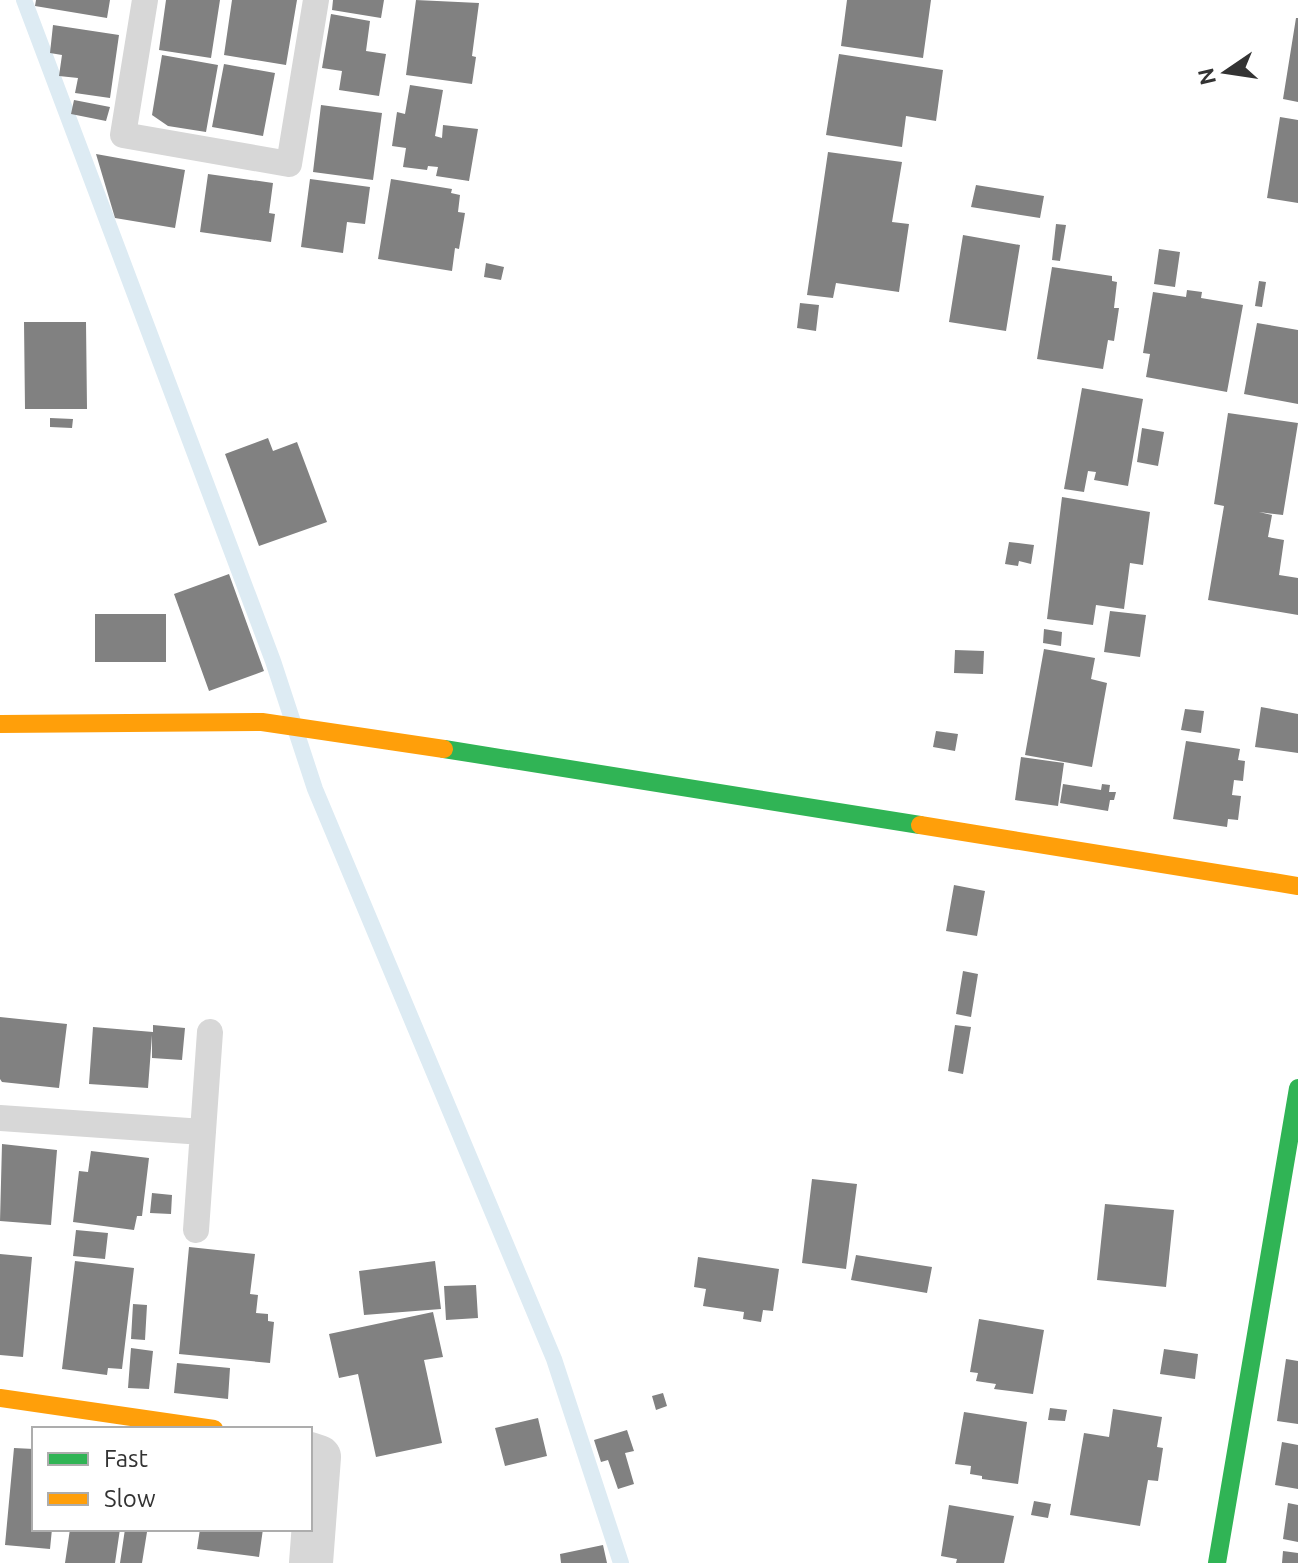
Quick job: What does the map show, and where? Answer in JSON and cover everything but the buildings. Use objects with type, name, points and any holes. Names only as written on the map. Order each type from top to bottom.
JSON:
[{"type":"street","points":[[0,724],[262,722],[323,729],[1298,886]]},
{"type":"street","points":[[1217,1563],[1298,1088]]},
{"type":"street","points":[[0,1398],[200,1427]]},
{"type":"street","points":[[311,1563],[319,1457],[312,1455]]},
{"type":"lane","points":[[145,0],[123,135],[289,164],[316,0]]},
{"type":"lane","points":[[196,1230],[210,1032]]},
{"type":"lane","points":[[0,1118],[203,1132]]},
{"type":"waterway","points":[[24,0],[273,661],[315,789],[554,1359],[621,1563]]},
{"type":"traffic: fast","points":[[444,749],[920,825]]},
{"type":"traffic: fast","points":[[1217,1563],[1298,1088]]},
{"type":"traffic: slow","points":[[0,724],[262,722],[444,749]]},
{"type":"traffic: slow","points":[[920,825],[1298,886]]},
{"type":"traffic: slow","points":[[0,1398],[200,1427]]}]
